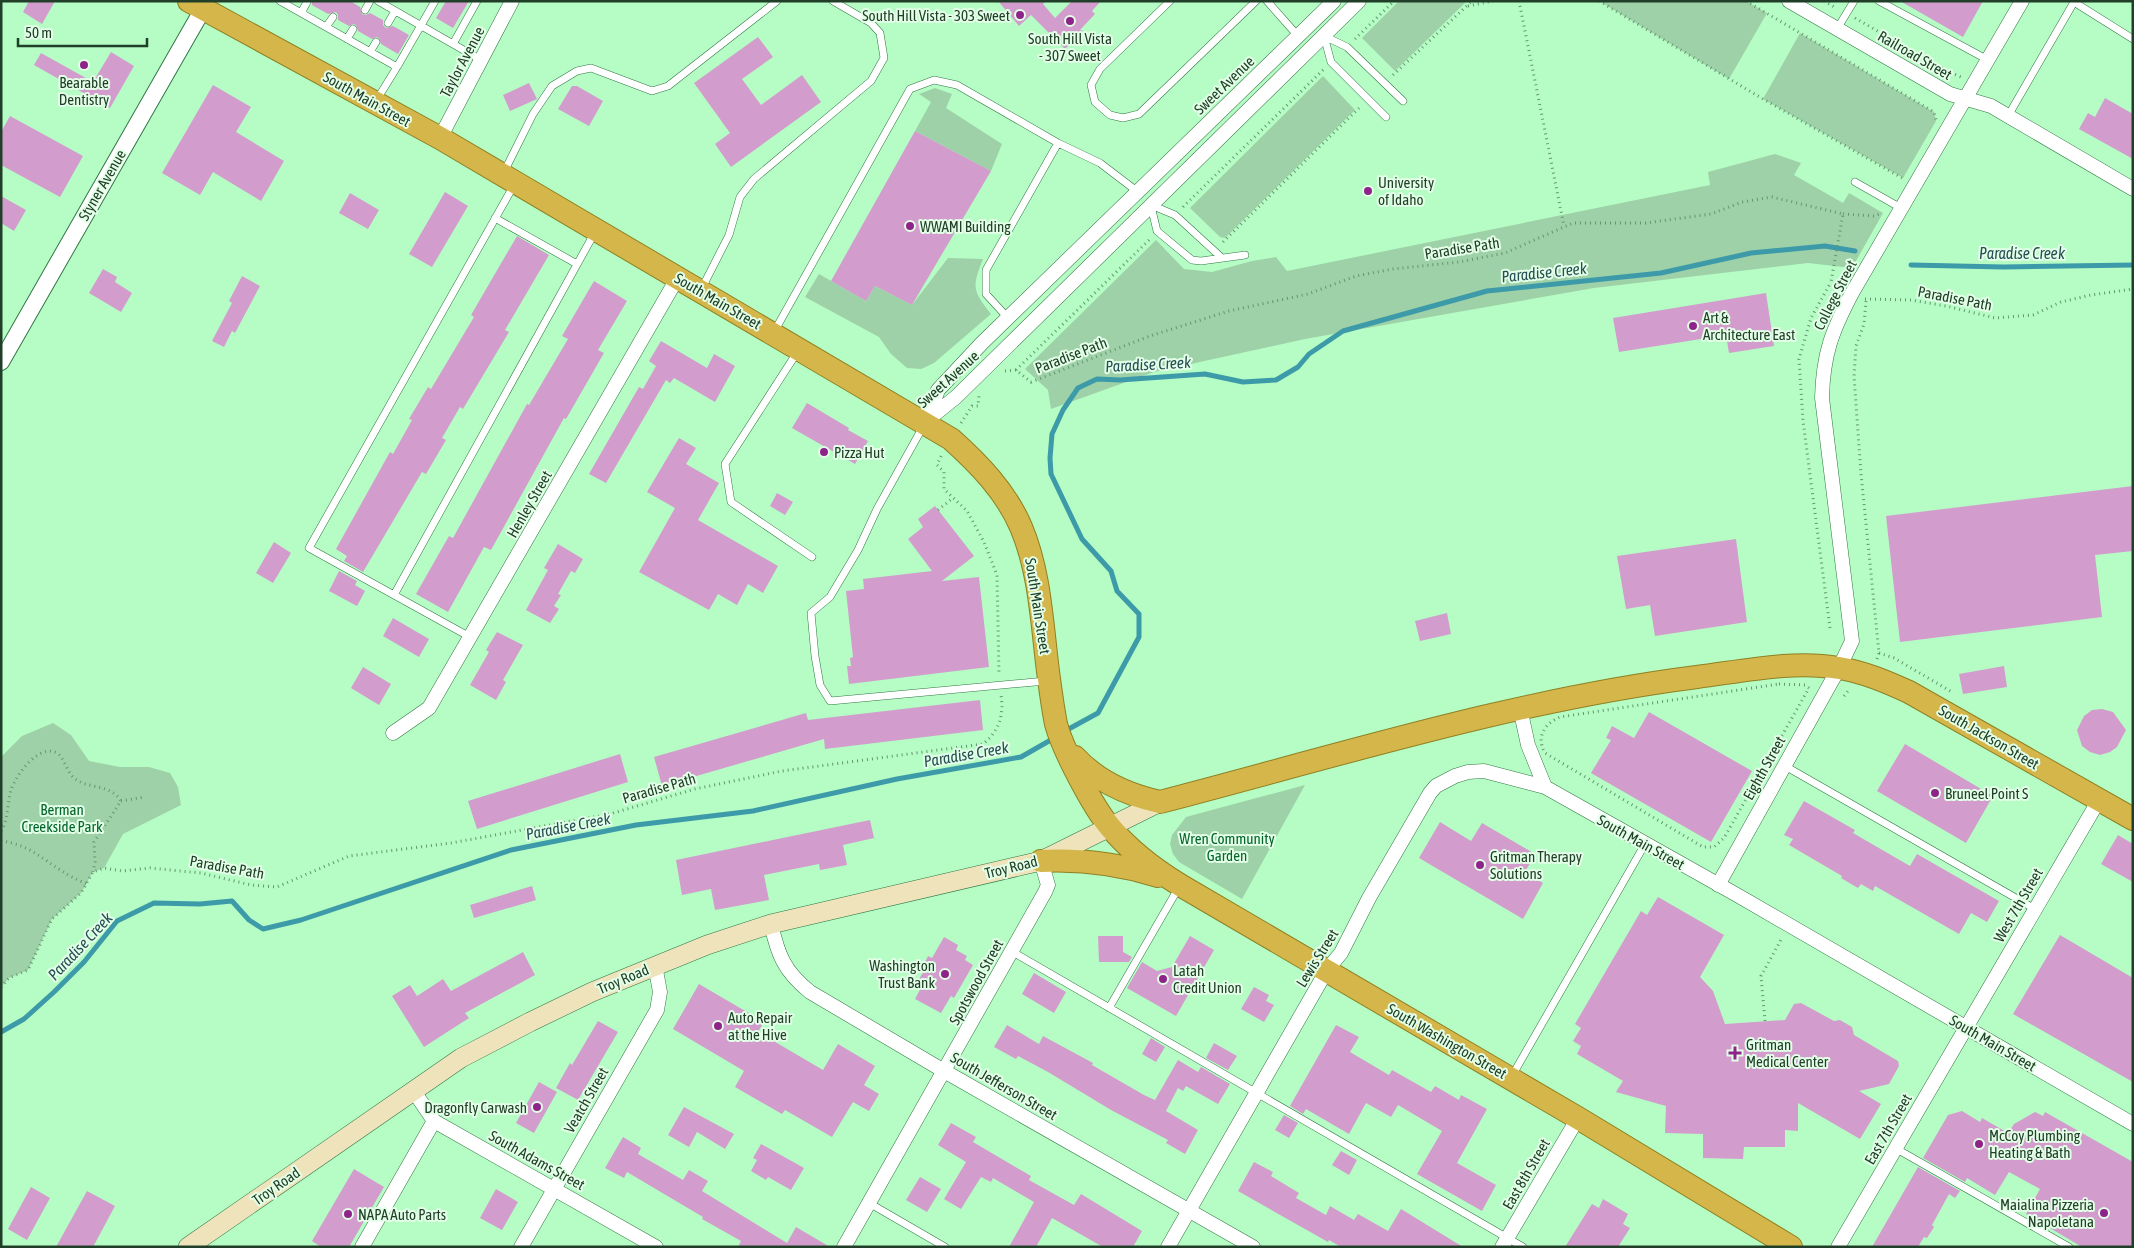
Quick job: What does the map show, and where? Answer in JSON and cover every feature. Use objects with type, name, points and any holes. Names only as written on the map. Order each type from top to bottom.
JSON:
[{"type":"highway","name":"South Main Street","points":[[200,4],[440,138],[925,422],[951,439],[975,460],[1004,496],[1021,526],[1033,562],[1056,725],[1085,787],[1109,826]]},
{"type":"highway","name":"South Jackson Street","points":[[1520,708],[1665,681],[1788,666],[1839,668],[1871,676],[1909,692],[2133,819]]},
{"type":"highway","points":[[1160,802],[1520,708]]},
{"type":"highway","name":"South Main Street","points":[[1065,745],[1078,760],[1107,783],[1124,791],[1160,802]]},
{"type":"highway","name":"South Washington Street","points":[[1109,826],[1149,864],[1180,884],[1511,1078],[1792,1247]]},
{"type":"highway","points":[[1041,860],[1112,864],[1136,869],[1180,884]]},
{"type":"main road","points":[[1109,826],[1160,802]]},
{"type":"main road","name":"Troy Road","points":[[188,1247],[461,1058],[530,1022],[655,965],[707,945],[770,924],[1041,860],[1109,826]]},
{"type":"street","name":"Taylor Avenue","points":[[440,138],[512,1]]},
{"type":"street","name":"Sweet Avenue","points":[[925,422],[938,390],[1008,319],[1334,1]]},
{"type":"street","points":[[1311,23],[1324,36],[1359,1]]},
{"type":"street","name":"Railroad Street","points":[[1789,1],[1950,94],[1967,97],[1991,106],[2133,189]]},
{"type":"street","name":"College Street","points":[[1839,668],[1852,641],[1822,398],[1824,361],[1836,324],[1901,208],[2022,1]]},
{"type":"street","name":"Styner Avenue","points":[[1,362],[200,4]]},
{"type":"street","name":"Sweet Avenue","points":[[925,422],[956,397],[1324,36]]},
{"type":"street","points":[[1138,192],[1151,205]]},
{"type":"street","name":"Henley Street","points":[[393,733],[429,708],[678,277]]},
{"type":"street","name":"Eighth Street","points":[[1718,885],[1839,668]]},
{"type":"street","points":[[1520,708],[1528,744],[1545,787]]},
{"type":"street","name":"Lewis Street","points":[[1168,1247],[1327,970],[1341,954],[1369,898],[1430,793],[1436,786],[1455,776],[1468,772],[1484,771],[1545,787]]},
{"type":"street","name":"South Main Street","points":[[1545,787],[2133,1124]]},
{"type":"street","name":"West 7th Street","points":[[1966,1027],[2099,800]]},
{"type":"street","name":"Spotswood Street","points":[[844,1247],[1012,952],[1048,885],[1041,860]]},
{"type":"street","name":"South Jefferson Street","points":[[770,924],[781,960],[799,982],[828,1003],[1253,1247]]},
{"type":"street","name":"Veatch Street","points":[[521,1247],[656,1010],[660,992],[655,965]]},
{"type":"street","name":"East 7th Street","points":[[1838,1247],[1966,1027]]},
{"type":"street","name":"South Adams Street","points":[[413,1090],[434,1121],[656,1247]]},
{"type":"street","name":"East 8th Street","points":[[1504,1242],[1578,1118]]},
{"type":"street","points":[[362,1247],[434,1121]]},
{"type":"lane","points":[[280,1],[397,67]]},
{"type":"lane","points":[[365,10],[370,1]]},
{"type":"lane","points":[[378,1],[481,60]]},
{"type":"lane","points":[[375,103],[435,1]]},
{"type":"lane","points":[[452,44],[477,1]]},
{"type":"lane","points":[[470,637],[309,548],[495,218],[533,114],[552,86],[577,71],[591,68],[652,91],[668,86],[777,1]]},
{"type":"lane","points":[[701,291],[729,235],[740,197],[754,179],[871,81],[884,58],[880,33],[871,23],[833,1]]},
{"type":"lane","points":[[1170,1],[1100,69],[1092,85],[1096,102],[1110,114],[1123,118],[1139,114],[1256,1]]},
{"type":"lane","points":[[1267,1],[1298,36]]},
{"type":"lane","points":[[1838,29],[1854,1]]},
{"type":"lane","points":[[1879,1],[1988,60]]},
{"type":"lane","points":[[301,13],[308,2]]},
{"type":"lane","points":[[2008,116],[2074,2],[2133,39]]},
{"type":"lane","points":[[388,23],[395,12]]},
{"type":"lane","points":[[326,27],[333,17]]},
{"type":"lane","points":[[347,39],[353,29]]},
{"type":"lane","points":[[1324,36],[1347,47],[1402,101]]},
{"type":"lane","points":[[1324,36],[1331,62],[1386,117]]},
{"type":"lane","points":[[370,52],[376,42]]},
{"type":"lane","points":[[773,333],[910,89],[934,80],[956,84],[1058,143],[1100,163],[1138,192]]},
{"type":"lane","points":[[1008,319],[986,294],[986,270],[1058,143]]},
{"type":"lane","points":[[1855,182],[1901,208]]},
{"type":"lane","points":[[1151,205],[1175,215],[1222,258]]},
{"type":"lane","points":[[1151,205],[1157,231],[1192,260],[1202,261],[1245,255]]},
{"type":"lane","points":[[495,218],[577,264]]},
{"type":"lane","points":[[394,595],[596,230]]},
{"type":"lane","points":[[799,348],[725,464],[731,502],[812,557]]},
{"type":"lane","points":[[925,422],[877,509],[858,550],[830,598],[811,613],[820,685],[830,701],[1049,681]]},
{"type":"lane","points":[[1785,766],[2035,909]]},
{"type":"lane","points":[[1511,1078],[1645,844]]},
{"type":"lane","points":[[1109,1008],[1180,884]]},
{"type":"lane","points":[[1012,952],[1257,1093],[1504,1242],[1523,1247]]},
{"type":"lane","points":[[1895,1148],[2069,1247]]},
{"type":"lane","points":[[869,1203],[945,1247]]},
{"type":"path","points":[[1347,47],[1394,1]]},
{"type":"path","points":[[1386,70],[1393,76],[1472,1]]},
{"type":"path","points":[[1467,6],[1493,1]]},
{"type":"path","points":[[1519,1],[1564,226]]},
{"type":"path","points":[[1599,1],[1762,99],[1903,178]]},
{"type":"path","points":[[1746,1],[1934,112],[1936,121]]},
{"type":"path","points":[[1824,1],[1947,71],[1961,77],[1966,74]]},
{"type":"path","points":[[1356,38],[1362,45]]},
{"type":"path","points":[[1175,215],[1331,62]]},
{"type":"path","points":[[1323,70],[1329,77]]},
{"type":"path","points":[[1218,238],[1224,243],[1360,109],[1354,102]]},
{"type":"path","name":"Paradise Path","points":[[1157,231],[1016,370],[1031,382],[1150,336],[1229,311],[1308,294],[1365,274],[1392,269],[1459,262],[1505,253],[1573,223],[1646,223],[1711,214],[1742,202],[1772,197],[1843,214],[1831,282],[1840,287]]},
{"type":"path","points":[[1182,208],[1190,214]]},
{"type":"path","name":"Paradise Path","points":[[1859,296],[1867,300],[1911,300],[1995,318],[2033,315],[2061,302],[2091,295],[2133,289]]},
{"type":"path","points":[[1870,292],[1864,324],[1856,346],[1854,376],[1861,474],[1879,654]]},
{"type":"path","name":"Paradise Path","points":[[93,872],[104,868],[122,871],[150,868],[201,873],[252,885],[277,887],[349,856],[451,843],[592,818],[695,789],[782,771],[982,744],[993,736],[998,729],[1002,708],[999,686],[996,575],[984,542],[966,511],[944,489],[944,472],[937,465],[972,406],[978,406]]},
{"type":"path","points":[[938,510],[954,498]]},
{"type":"path","points":[[1779,684],[1806,685],[1809,688],[1724,838],[1714,847],[1704,847],[1545,753],[1540,745],[1542,734],[1547,724],[1560,717],[1779,684]]},
{"type":"path","points":[[1,831],[15,782],[38,754],[48,750],[58,753],[74,778],[82,782],[107,788],[121,800],[145,797]]},
{"type":"path","points":[[1,987],[9,978],[28,970],[52,919],[81,893],[93,872],[95,862],[94,842],[121,800]]},
{"type":"path","points":[[1,841],[11,842],[40,854],[60,870],[86,884]]},
{"type":"path","points":[[1765,1021],[1761,976],[1790,926]]},
{"type":"green space","points":[[1399,1],[1467,1],[1395,71],[1362,38]]},
{"type":"green space","points":[[1599,1],[1746,1],[1767,13],[1729,79]]},
{"type":"green space","points":[[1800,33],[1934,112],[1936,121],[1903,178],[1763,99]]},
{"type":"green space","points":[[1323,76],[1355,110],[1225,238],[1220,237],[1190,208]]},
{"type":"green space","points":[[935,88],[952,94],[946,108],[1002,144],[991,171],[915,131],[931,102],[919,94]]},
{"type":"green space","points":[[1775,154],[1801,163],[1794,175],[1843,203],[1849,193],[1883,213],[1852,268],[1808,263],[1594,288],[1305,339],[1154,372],[1051,409],[1048,390],[1025,369],[1156,240],[1184,269],[1212,272],[1252,261],[1276,257],[1287,271],[1710,185],[1708,172]]},
{"type":"green space","points":[[948,258],[983,259],[977,276],[976,288],[980,299],[991,314],[934,363],[921,369],[907,368],[891,354],[879,337],[805,297],[819,274],[866,301],[875,286],[912,305]]},
{"type":"green space","name":"Berman Creekside Park","points":[[53,723],[71,735],[89,761],[120,767],[149,767],[170,773],[178,787],[181,805],[123,834],[104,868],[93,872],[81,893],[52,919],[28,970],[9,978],[1,987],[1,757],[22,736]]},
{"type":"green space","name":"Wren Community Garden","points":[[1305,785],[1242,899],[1179,862],[1173,854],[1170,844],[1172,835],[1186,817]]},
{"type":"building","points":[[29,1],[55,1],[42,24],[23,12]]},
{"type":"building","points":[[312,1],[350,1],[360,7],[362,14],[370,13],[383,20],[383,25],[386,28],[393,26],[409,35],[398,54],[381,44],[379,38],[372,39],[358,31],[356,25],[349,26],[338,20],[336,12],[328,14],[312,5]]},
{"type":"building","points":[[446,1],[469,1],[453,28],[436,18]]},
{"type":"building","points":[[998,1],[1046,1],[1043,4],[1055,18],[1072,1],[1101,1],[1092,11],[1095,14],[1080,30],[1083,31],[1065,49],[1031,15],[1019,26]]},
{"type":"building","points":[[1900,1],[1983,1],[1963,37]]},
{"type":"building","points":[[758,37],[773,57],[742,79],[761,105],[802,75],[821,102],[731,167],[715,144],[730,133],[694,83]]},
{"type":"building","points":[[111,52],[134,66],[110,108],[34,65],[41,53],[93,82]]},
{"type":"building","points":[[529,83],[537,99],[510,111],[503,95]]},
{"type":"building","points":[[213,85],[251,107],[236,132],[284,161],[261,201],[213,172],[200,195],[162,173]]},
{"type":"building","points":[[572,86],[577,86],[603,101],[589,126],[558,109]]},
{"type":"building","points":[[2105,98],[2133,114],[2133,159],[2079,129],[2088,113],[2095,117]]},
{"type":"building","points":[[10,116],[83,156],[60,197],[1,165],[1,132]]},
{"type":"building","name":"WWAMI Building","points":[[915,131],[991,171],[912,305],[875,286],[866,301],[831,281]]},
{"type":"building","points":[[445,192],[468,206],[432,267],[409,254]]},
{"type":"building","points":[[350,193],[379,210],[368,229],[339,213]]},
{"type":"building","points":[[1,196],[26,210],[14,231],[1,223]]},
{"type":"building","points":[[517,236],[549,255],[505,330],[509,332],[463,409],[460,407],[442,438],[446,440],[426,474],[422,472],[363,572],[344,561],[347,556],[336,549],[390,452],[393,454],[412,420],[409,419],[428,387],[431,389],[474,317],[471,315]]},
{"type":"building","points":[[103,269],[117,277],[115,282],[132,293],[121,312],[89,293]]},
{"type":"building","points":[[242,276],[260,286],[235,333],[232,331],[224,347],[212,341],[232,303],[229,301]]},
{"type":"building","points":[[594,281],[627,301],[598,350],[604,353],[566,419],[564,418],[491,550],[484,547],[448,612],[416,594],[449,536],[453,538],[527,404],[529,405],[568,339],[562,336]]},
{"type":"building","name":"Art & Architecture East","points":[[1766,293],[1774,346],[1729,353],[1726,335],[1619,352],[1613,318]]},
{"type":"building","points":[[661,341],[707,368],[714,354],[735,366],[715,402],[674,378],[670,383],[666,380],[606,483],[589,474],[639,387],[643,389],[656,366],[649,361]]},
{"type":"building","points":[[807,403],[868,441],[855,464],[792,428]]},
{"type":"building","points":[[679,438],[696,448],[686,464],[719,483],[698,520],[778,566],[763,593],[748,584],[737,605],[718,594],[709,610],[639,572],[675,508],[647,492]]},
{"type":"building","points":[[2133,486],[2133,551],[2095,555],[2102,617],[1900,642],[1886,516]]},
{"type":"building","points":[[777,493],[793,502],[785,515],[770,506]]},
{"type":"building","points":[[935,506],[974,556],[942,581],[979,577],[989,667],[849,684],[847,666],[851,666],[850,658],[853,657],[846,591],[864,589],[863,579],[932,571],[908,539],[923,527],[918,519]]},
{"type":"building","points":[[1736,539],[1747,622],[1655,636],[1650,605],[1626,609],[1617,556]]},
{"type":"building","points":[[274,542],[291,553],[273,583],[256,573]]},
{"type":"building","points":[[558,544],[583,559],[575,573],[571,571],[558,594],[561,595],[554,606],[559,609],[550,623],[526,610],[548,570],[544,568]]},
{"type":"building","points":[[339,571],[357,581],[355,585],[365,591],[357,606],[329,591]]},
{"type":"building","points":[[1447,613],[1451,634],[1420,641],[1415,621]]},
{"type":"building","points":[[393,618],[429,639],[419,657],[383,636]]},
{"type":"building","points":[[497,632],[523,645],[503,680],[506,682],[496,700],[470,685],[489,652],[486,650]]},
{"type":"building","points":[[2004,666],[2007,687],[1963,694],[1959,674]]},
{"type":"building","points":[[363,667],[391,684],[379,705],[351,688]]},
{"type":"building","points":[[980,700],[983,730],[825,749],[824,739],[662,786],[654,757],[806,713],[808,720]]},
{"type":"building","points":[[2102,709],[2113,712],[2126,730],[2117,747],[2110,752],[2100,755],[2090,752],[2082,746],[2077,730],[2084,716],[2092,710]]},
{"type":"building","points":[[1649,712],[1752,771],[1711,842],[1591,773],[1611,740],[1606,738],[1612,726],[1634,738]]},
{"type":"building","name":"Bruneel Point S","points":[[1905,744],[1993,796],[1966,843],[1877,791]]},
{"type":"building","points":[[620,754],[628,782],[477,829],[468,801]]},
{"type":"building","points":[[1804,801],[1855,830],[1853,833],[1910,866],[1917,854],[1999,901],[1987,922],[1971,913],[1959,934],[1875,886],[1873,891],[1861,884],[1858,888],[1841,878],[1842,876],[1789,845],[1793,839],[1784,835]]},
{"type":"building","points":[[870,820],[874,838],[843,845],[847,865],[820,870],[819,864],[764,875],[769,900],[715,910],[711,889],[682,895],[676,860]]},
{"type":"building","name":"Gritman Therapy Solutions","points":[[1440,822],[1471,841],[1482,823],[1535,854],[1525,872],[1543,883],[1523,919],[1419,858]]},
{"type":"building","points":[[2118,835],[2133,844],[2133,882],[2101,864]]},
{"type":"building","points":[[532,886],[536,900],[474,918],[470,905]]},
{"type":"building","points":[[1658,897],[1724,935],[1700,977],[1713,991],[1725,1024],[1785,1020],[1794,1004],[1801,1003],[1834,1021],[1840,1020],[1852,1027],[1854,1035],[1898,1061],[1899,1066],[1889,1084],[1859,1091],[1881,1104],[1860,1139],[1798,1103],[1798,1131],[1785,1130],[1785,1147],[1744,1147],[1743,1159],[1703,1158],[1703,1134],[1665,1133],[1666,1106],[1616,1092],[1623,1081],[1577,1054],[1581,1046],[1573,1041],[1581,1028],[1575,1024],[1641,911],[1647,915]]},
{"type":"building","points":[[2060,935],[2133,978],[2133,1082],[2013,1014]]},
{"type":"building","points":[[1098,936],[1123,936],[1123,952],[1132,957],[1129,962],[1099,962]]},
{"type":"building","name":"Latah Credit Union","points":[[1190,936],[1214,950],[1176,1016],[1127,988],[1142,962],[1157,971],[1172,967]]},
{"type":"building","name":"Washington Trust Bank","points":[[944,937],[958,945],[956,950],[967,956],[965,960],[973,965],[954,998],[951,996],[941,1013],[915,999],[924,982],[919,979],[925,969],[922,968],[928,956],[932,958]]},
{"type":"building","points":[[523,952],[535,975],[465,1013],[469,1018],[424,1047],[392,996],[410,985],[417,996],[443,979],[451,991]]},
{"type":"building","points":[[1034,973],[1066,992],[1054,1013],[1022,994]]},
{"type":"building","points":[[699,984],[764,1022],[758,1032],[823,1070],[838,1044],[875,1066],[864,1085],[879,1094],[869,1111],[853,1102],[832,1137],[785,1110],[782,1114],[735,1087],[744,1071],[673,1029]]},
{"type":"building","points":[[1254,987],[1269,995],[1266,1001],[1274,1005],[1264,1022],[1241,1009]]},
{"type":"building","points":[[598,1021],[618,1032],[578,1100],[556,1088]]},
{"type":"building","points":[[1007,1025],[1039,1044],[1043,1036],[1155,1100],[1178,1060],[1198,1072],[1201,1067],[1230,1084],[1218,1104],[1186,1086],[1183,1091],[1178,1088],[1166,1111],[1198,1130],[1185,1154],[1166,1143],[1168,1140],[1111,1110],[1048,1072],[1018,1056],[1016,1059],[994,1047]]},
{"type":"building","points":[[1336,1025],[1359,1037],[1350,1052],[1389,1075],[1392,1070],[1431,1092],[1435,1086],[1459,1100],[1461,1095],[1487,1109],[1457,1163],[1496,1185],[1482,1211],[1417,1174],[1442,1131],[1398,1105],[1391,1117],[1366,1103],[1349,1134],[1306,1109],[1303,1114],[1290,1106]]},
{"type":"building","points":[[1151,1038],[1165,1047],[1156,1062],[1142,1054]]},
{"type":"building","points":[[1214,1043],[1237,1056],[1228,1070],[1206,1058]]},
{"type":"building","name":"Dragonfly Carwash","points":[[539,1082],[557,1092],[534,1133],[516,1123]]},
{"type":"building","points":[[684,1107],[734,1134],[725,1149],[697,1132],[689,1147],[668,1135]]},
{"type":"building","points":[[1962,1111],[1980,1122],[1982,1118],[2008,1133],[2014,1124],[2035,1112],[2043,1116],[2045,1112],[2133,1162],[2133,1247],[2082,1247],[2026,1214],[2040,1189],[2009,1172],[1995,1195],[1967,1178],[1965,1182],[1923,1158],[1948,1115]]},
{"type":"building","points":[[1284,1115],[1298,1123],[1289,1138],[1275,1130]]},
{"type":"building","points":[[951,1123],[976,1137],[973,1142],[1031,1176],[1029,1180],[1074,1205],[1081,1194],[1142,1231],[1133,1247],[1103,1247],[1052,1218],[1036,1247],[1009,1247],[1034,1202],[993,1178],[991,1182],[981,1177],[961,1209],[944,1199],[966,1162],[938,1145]]},
{"type":"building","points":[[623,1137],[641,1148],[638,1154],[683,1180],[689,1170],[708,1181],[702,1191],[787,1243],[796,1227],[830,1247],[738,1247],[741,1241],[702,1219],[703,1217],[627,1172],[624,1178],[605,1168]]},
{"type":"building","points":[[761,1144],[804,1168],[791,1190],[768,1177],[766,1180],[751,1171],[757,1160],[753,1158]]},
{"type":"building","points":[[1341,1151],[1357,1160],[1349,1175],[1332,1165]]},
{"type":"building","points":[[1254,1162],[1273,1172],[1271,1176],[1299,1193],[1296,1198],[1326,1215],[1330,1206],[1354,1220],[1358,1214],[1388,1231],[1401,1209],[1463,1247],[1341,1247],[1329,1240],[1328,1242],[1238,1191]]},
{"type":"building","points":[[1918,1167],[1960,1191],[1955,1198],[1949,1194],[1932,1225],[1934,1227],[1927,1238],[1924,1237],[1918,1247],[1872,1247]]},
{"type":"building","name":"NAPA Auto Parts","points":[[354,1169],[384,1187],[349,1247],[321,1247],[312,1241]]},
{"type":"building","points":[[920,1177],[941,1189],[927,1212],[906,1200]]},
{"type":"building","points":[[31,1187],[50,1198],[27,1240],[8,1229]]},
{"type":"building","points":[[496,1189],[518,1202],[502,1230],[480,1218]]},
{"type":"building","points":[[87,1191],[115,1206],[93,1247],[56,1247]]},
{"type":"building","points":[[1603,1199],[1628,1214],[1623,1224],[1630,1228],[1618,1247],[1565,1247],[1592,1204],[1599,1208]]},
{"type":"waterway","name":"Paradise Creek","points":[[1065,731],[1098,713],[1139,637],[1139,614],[1117,591],[1111,571],[1082,539],[1051,474],[1052,434],[1063,410],[1078,388],[1097,379],[1120,380],[1205,374],[1243,382],[1276,380],[1298,367],[1309,354],[1343,331],[1487,291],[1661,273],[1751,253],[1825,246],[1855,251]]},
{"type":"waterway","name":"Paradise Creek","points":[[1911,265],[2003,267],[2133,265]]},
{"type":"waterway","name":"Paradise Creek","points":[[1,1032],[24,1019],[54,992],[84,962],[117,921],[154,903],[200,904],[232,901],[249,920],[263,929],[301,920],[511,850],[636,825],[753,811],[897,779],[1021,757],[1056,737]]},
{"type":"place","name":"South Hill Vista - 303 Sweet","points":[[1020,15]]},
{"type":"place","name":"South Hill Vista - 307 Sweet","points":[[1070,21]]},
{"type":"place","name":"Bearable Dentistry","points":[[84,65]]},
{"type":"place","name":"University of Idaho","points":[[1368,191]]},
{"type":"place","name":"WWAMI Building","points":[[910,226]]},
{"type":"place","name":"Art & Architecture East","points":[[1693,326]]},
{"type":"place","name":"Pizza Hut","points":[[824,452]]},
{"type":"place","name":"Bruneel Point S","points":[[1935,793]]},
{"type":"place","name":"Gritman Therapy Solutions","points":[[1480,865]]},
{"type":"place","name":"Washington Trust Bank","points":[[945,974]]},
{"type":"place","name":"Latah Credit Union","points":[[1163,979]]},
{"type":"place","name":"Auto Repair at the Hive","points":[[718,1026]]},
{"type":"place","name":"Gritman Medical Center","points":[[1735,1053]]},
{"type":"place","name":"Dragonfly Carwash","points":[[537,1107]]},
{"type":"place","name":"McCoy Plumbing Heating & Bath","points":[[1979,1144]]},
{"type":"place","name":"Maialina Pizzeria Napoletana","points":[[2104,1213]]},
{"type":"place","name":"NAPA Auto Parts","points":[[348,1214]]}]
